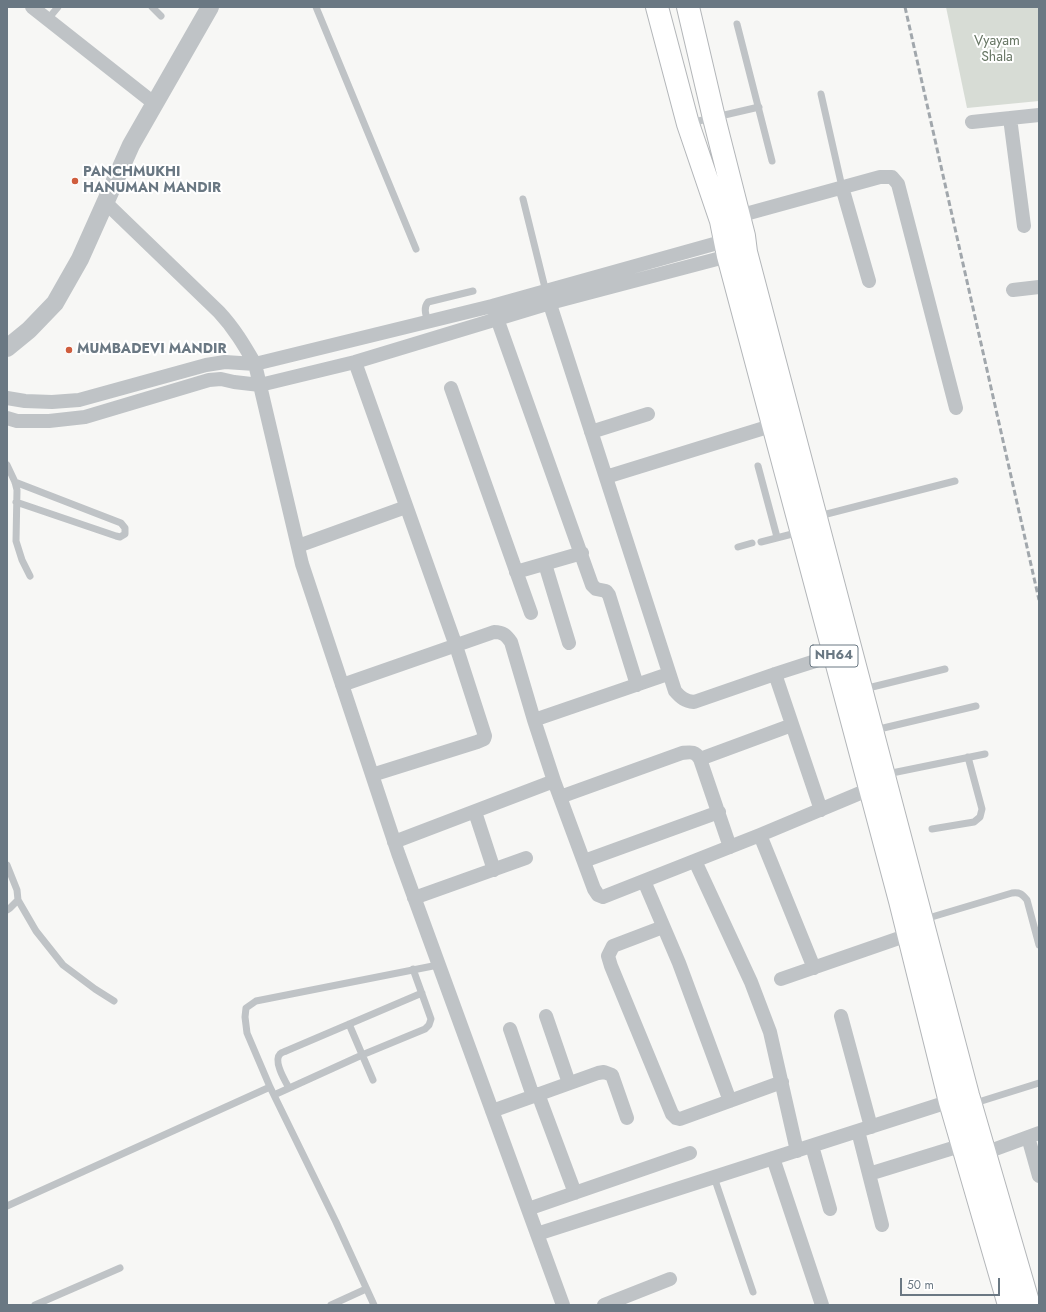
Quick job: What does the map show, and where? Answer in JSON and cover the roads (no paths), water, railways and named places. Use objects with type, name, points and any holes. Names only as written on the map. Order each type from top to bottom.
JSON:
[{"type":"highway","name":"NH64","points":[[657,7],[688,124],[734,237],[807,521],[834,655],[880,782]]},
{"type":"highway","points":[[670,7],[680,49],[696,101],[714,118]]},
{"type":"highway","name":"NH64","points":[[688,7],[714,118],[734,237],[774,425],[862,690],[873,730],[880,782],[915,928],[963,1100],[972,1152],[1009,1305]]},
{"type":"highway","name":"NH64","points":[[972,1152],[1029,1305]]},
{"type":"street","points":[[32,7],[155,104]]},
{"type":"street","points":[[7,348],[29,330],[55,303],[80,259],[131,145],[210,7]]},
{"type":"street","points":[[972,122],[1039,115]]},
{"type":"street","points":[[1010,118],[1024,226]]},
{"type":"street","points":[[7,418],[17,421],[49,421],[85,417],[209,380],[221,379],[260,385],[355,362],[497,319],[548,298],[734,237],[842,187],[880,177],[892,177],[898,184],[956,408]]},
{"type":"street","points":[[842,187],[869,281]]},
{"type":"street","points":[[105,202],[219,312],[240,337],[255,364],[302,564],[394,842],[563,1305]]},
{"type":"street","points":[[1013,290],[1039,287]]},
{"type":"street","points":[[7,398],[25,401],[52,402],[79,400],[206,365],[225,362],[255,364],[492,306],[548,298]]},
{"type":"street","points":[[548,298],[668,674],[675,691],[686,701],[694,702],[834,655]]},
{"type":"street","points":[[492,306],[582,553],[592,585],[596,589],[606,592],[609,595],[637,685]]},
{"type":"street","points":[[355,362],[456,646],[485,736],[484,739],[477,742],[372,775]]},
{"type":"street","points":[[451,388],[531,613]]},
{"type":"street","points":[[591,432],[648,414]]},
{"type":"street","points":[[606,477],[774,425]]},
{"type":"street","points":[[298,546],[406,507]]},
{"type":"street","points":[[516,572],[582,553]]},
{"type":"street","points":[[545,564],[569,643]]},
{"type":"street","points":[[342,685],[494,632],[501,632],[507,636],[511,642],[554,781],[594,889],[598,895],[602,897],[644,882],[821,810],[880,782]]},
{"type":"street","points":[[534,720],[668,674]]},
{"type":"street","points":[[775,674],[821,810]]},
{"type":"street","points":[[700,759],[792,725]]},
{"type":"street","points":[[560,797],[682,753],[691,752],[697,754],[700,759],[730,847]]},
{"type":"street","points":[[394,842],[554,781]]},
{"type":"street","points":[[475,812],[494,870]]},
{"type":"street","points":[[584,861],[719,812]]},
{"type":"street","points":[[760,835],[814,968]]},
{"type":"street","points":[[414,898],[526,858]]},
{"type":"street","points":[[695,861],[751,982],[770,1032],[797,1151]]},
{"type":"street","points":[[644,882],[679,963],[730,1100]]},
{"type":"street","points":[[663,927],[613,946],[608,956],[672,1114],[676,1118],[680,1119],[782,1082]]},
{"type":"street","points":[[781,979],[814,968],[915,928]]},
{"type":"street","points":[[546,1016],[570,1083]]},
{"type":"street","points":[[840,1016],[864,1129],[869,1174],[882,1225]]},
{"type":"street","points":[[510,1029],[575,1194]]},
{"type":"street","points":[[492,1111],[598,1072],[604,1072],[612,1075],[627,1118]]},
{"type":"street","points":[[537,1234],[864,1129],[963,1100]]},
{"type":"street","points":[[869,1174],[972,1152],[1033,1135],[1039,1176]]},
{"type":"street","points":[[812,1146],[830,1209]]},
{"type":"street","points":[[528,1209],[690,1153]]},
{"type":"street","points":[[773,1158],[822,1305]]},
{"type":"street","points":[[604,1305],[670,1279]]},
{"type":"lane","points":[[48,19],[58,7]]},
{"type":"lane","points":[[152,7],[161,16]]},
{"type":"lane","points":[[316,7],[416,249]]},
{"type":"lane","points":[[737,24],[772,161]]},
{"type":"lane","points":[[821,94],[842,187]]},
{"type":"lane","points":[[688,124],[759,107]]},
{"type":"lane","points":[[523,199],[548,298]]},
{"type":"lane","points":[[428,322],[425,305],[428,302],[473,291]]},
{"type":"lane","points":[[7,465],[17,490],[16,541],[22,560],[30,576]]},
{"type":"lane","points":[[758,466],[777,538]]},
{"type":"lane","points":[[761,542],[777,538],[807,521],[955,481]]},
{"type":"lane","points":[[15,482],[121,523],[125,528],[125,534],[120,537],[116,536],[16,502]]},
{"type":"lane","points":[[738,547],[752,543]]},
{"type":"lane","points":[[862,690],[945,669]]},
{"type":"lane","points":[[873,730],[976,706]]},
{"type":"lane","points":[[880,782],[968,757],[985,754]]},
{"type":"lane","points":[[932,829],[974,822],[980,817],[982,809],[968,757]]},
{"type":"lane","points":[[7,865],[17,890],[18,900],[36,931],[63,965],[114,1001]]},
{"type":"lane","points":[[915,928],[1018,892],[1023,894],[1027,900],[1039,945]]},
{"type":"lane","points":[[7,910],[18,900]]},
{"type":"lane","points":[[374,1305],[336,1222],[270,1087],[247,1033],[245,1017],[246,1008],[256,1001],[438,965]]},
{"type":"lane","points":[[274,1095],[362,1055],[425,1029],[429,1025],[430,1019],[413,969]]},
{"type":"lane","points":[[289,1088],[278,1066],[279,1054],[422,994]]},
{"type":"lane","points":[[349,1024],[373,1080]]},
{"type":"lane","points":[[963,1100],[1039,1083]]},
{"type":"lane","points":[[7,1206],[270,1087]]},
{"type":"lane","points":[[714,1178],[753,1292]]},
{"type":"lane","points":[[35,1305],[120,1268]]},
{"type":"lane","points":[[331,1305],[366,1289]]},
{"type":"railway","points":[[905,7],[1039,600]]},
{"type":"place","name":"PANCHMUKHI HANUMAN MANDIR","points":[[75,181]]},
{"type":"place","name":"MUMBADEVI MANDIR","points":[[69,350]]},
{"type":"park label","name":"Vyayam Shala","points":[[997,50]]}]
